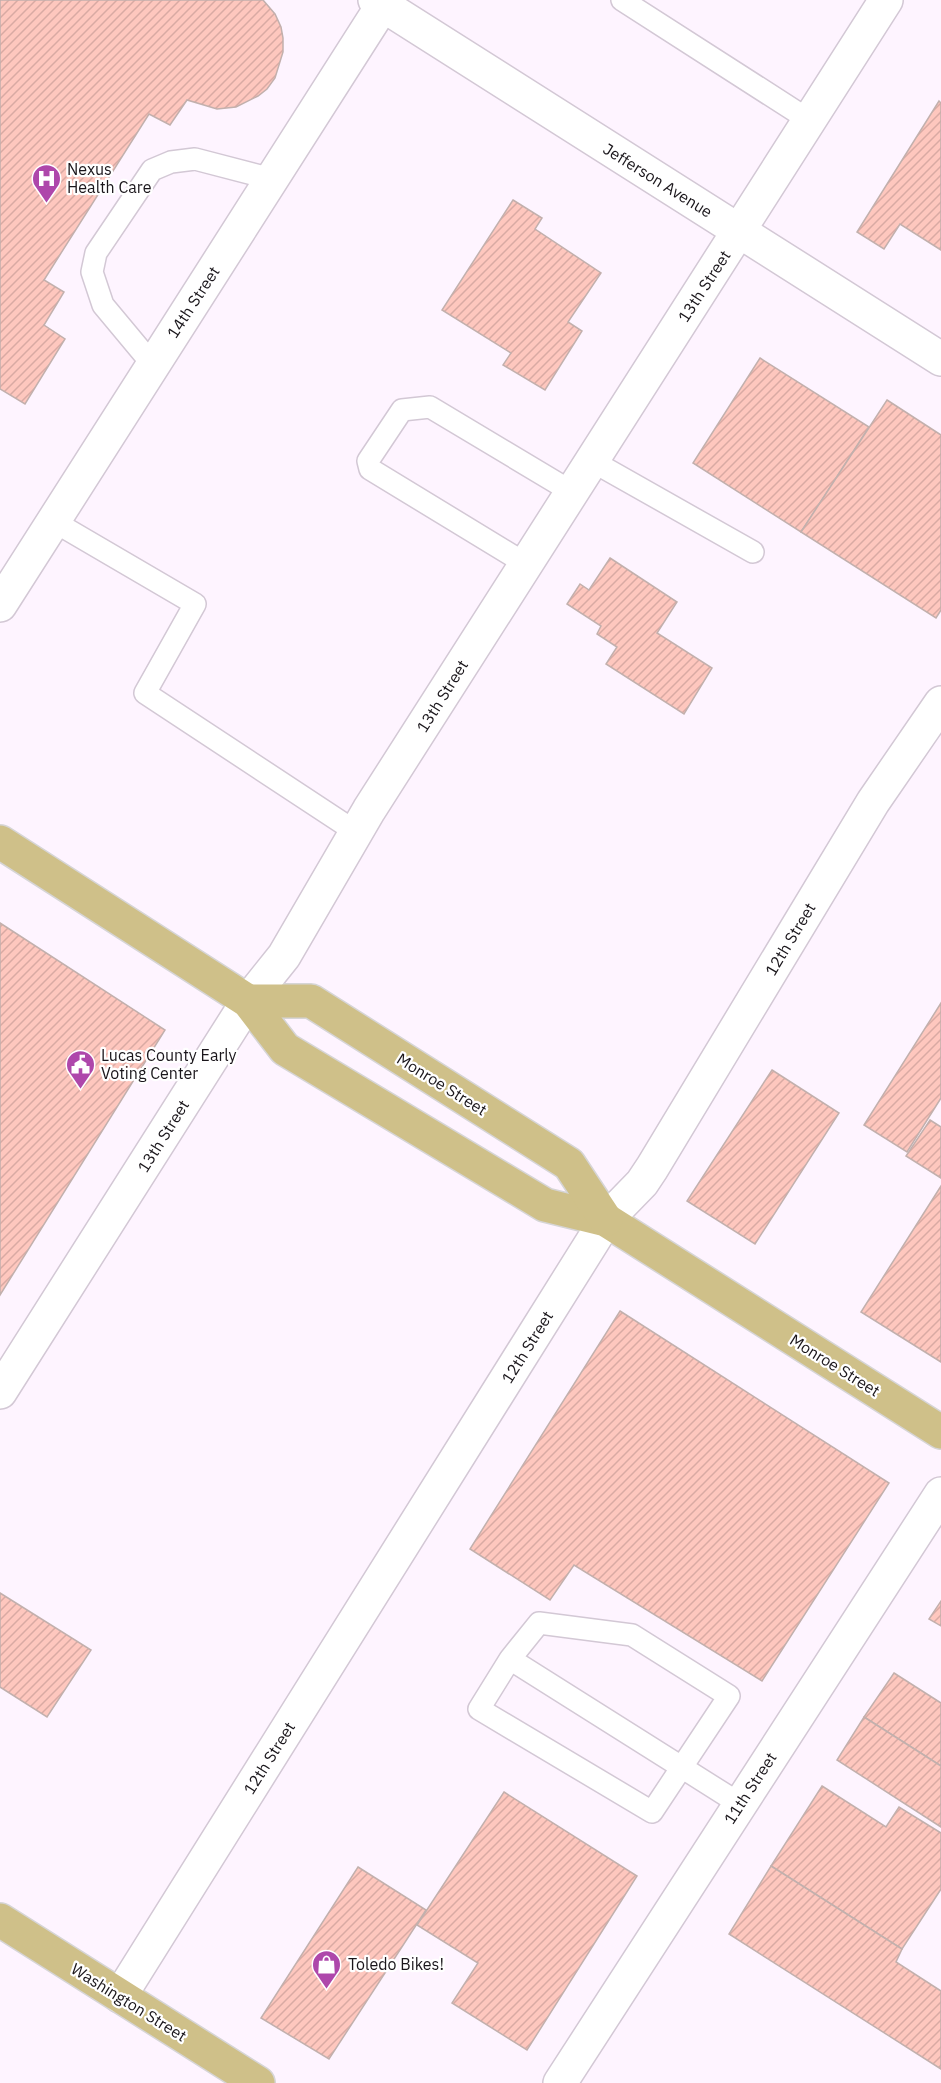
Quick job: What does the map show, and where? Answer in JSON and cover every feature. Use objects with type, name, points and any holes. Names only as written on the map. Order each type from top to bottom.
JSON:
[{"type":"main road","name":"Monroe Street","points":[[0,842],[248,1001],[285,1049],[545,1205],[606,1220],[941,1432]]},
{"type":"main road","name":"Monroe Street","points":[[248,1001],[310,1001],[569,1164],[606,1220]]},
{"type":"main road","name":"Washington Street","points":[[0,1920],[258,2083]]},
{"type":"street","name":"13th Street","points":[[0,1392],[248,1001],[284,956],[356,832],[886,0]]},
{"type":"street","name":"14th Street","points":[[0,605],[272,178],[381,2]]},
{"type":"street","name":"Jefferson Avenue","points":[[381,2],[941,359]]},
{"type":"street","name":"12th Street","points":[[120,1996],[606,1220],[642,1183],[652,1168],[873,802],[940,706]]},
{"type":"street","name":"11th Street","points":[[560,2083],[941,1494]]},
{"type":"lane","points":[[622,0],[809,120]]},
{"type":"lane","points":[[153,365],[103,305],[92,272],[96,253],[152,170],[171,162],[195,159],[272,178]]},
{"type":"lane","points":[[526,564],[370,469],[368,460],[402,410],[430,407],[572,492]]},
{"type":"lane","points":[[592,460],[753,552]]},
{"type":"lane","points":[[53,521],[195,604],[145,693],[356,832]]},
{"type":"lane","points":[[539,1623],[632,1635],[729,1696],[652,1812],[478,1708],[510,1659],[539,1623]]},
{"type":"lane","points":[[510,1659],[741,1804]]},
{"type":"building","name":"Nexus Health Care","points":[[0,0],[263,0],[275,14],[283,38],[283,52],[275,78],[258,96],[236,107],[217,109],[187,100],[170,125],[149,114],[44,280],[64,292],[44,325],[65,339],[25,404],[0,389]]},
{"type":"building","points":[[939,101],[941,103],[941,250],[900,224],[884,249],[857,232]]},
{"type":"building","points":[[513,200],[542,218],[535,229],[601,273],[568,322],[582,331],[545,390],[503,365],[511,353],[442,310]]},
{"type":"building","points":[[760,358],[869,427],[801,532],[693,463]]},
{"type":"building","points":[[887,400],[941,435],[941,610],[936,618],[801,532]]},
{"type":"building","points":[[610,558],[677,602],[657,633],[712,668],[684,714],[606,664],[617,647],[597,634],[601,626],[567,604],[580,584],[589,590]]},
{"type":"building","points":[[0,923],[165,1030],[0,1295]]},
{"type":"building","points":[[941,1003],[941,1098],[907,1152],[864,1125]]},
{"type":"building","points":[[772,1070],[839,1113],[755,1244],[687,1201]]},
{"type":"building","points":[[930,1120],[941,1127],[941,1178],[906,1156]]},
{"type":"building","points":[[941,1186],[941,1362],[861,1312]]},
{"type":"building","points":[[620,1311],[889,1483],[762,1681],[574,1565],[550,1600],[470,1549]]},
{"type":"building","points":[[0,1593],[91,1650],[47,1717],[0,1687]]},
{"type":"building","points":[[941,1601],[941,1626],[929,1619]]},
{"type":"building","points":[[894,1673],[941,1703],[941,1766],[864,1717]]},
{"type":"building","points":[[864,1717],[941,1766],[941,1827],[837,1760]]},
{"type":"building","points":[[822,1786],[886,1827],[899,1807],[941,1833],[941,1889],[902,1949],[771,1866]]},
{"type":"building","points":[[504,1792],[637,1876],[527,2050],[452,2003],[478,1963],[417,1925]]},
{"type":"building","points":[[771,1866],[902,1949],[896,1962],[941,1991],[941,2069],[729,1934]]},
{"type":"building","name":"Toledo Bikes!","points":[[358,1867],[426,1910],[329,2059],[261,2018]]},
{"type":"place","name":"Nexus Health Care","points":[[46,204]]},
{"type":"place","name":"Lucas County Early Voting Center","points":[[80,1090]]},
{"type":"place","name":"Toledo Bikes!","points":[[327,1990]]}]
